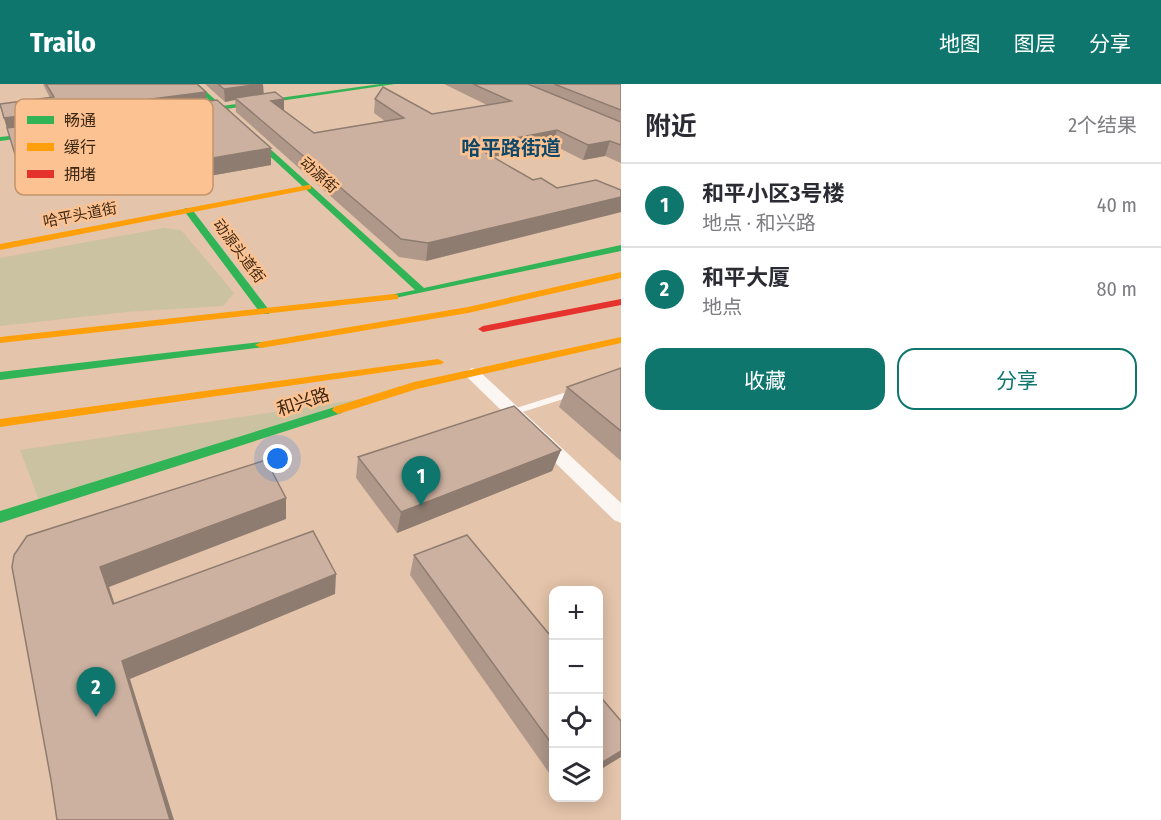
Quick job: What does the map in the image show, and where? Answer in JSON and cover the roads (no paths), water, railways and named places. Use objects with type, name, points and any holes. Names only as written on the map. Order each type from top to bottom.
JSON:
[{"type":"main road","name":"动源街","points":[[195,84],[211,99]]},
{"type":"main road","points":[[213,109],[392,84]]},
{"type":"main road","name":"动源街","points":[[213,101],[422,291]]},
{"type":"main road","points":[[0,139],[15,137]]},
{"type":"main road","name":"哈平头道街","points":[[0,247],[308,187]]},
{"type":"main road","name":"动源头道街","points":[[188,210],[265,312]]},
{"type":"main road","points":[[0,340],[265,312],[422,291],[621,248]]},
{"type":"main road","points":[[0,376],[302,338],[407,321],[584,284],[621,274]]},
{"type":"main road","points":[[469,332],[619,302]]},
{"type":"main road","name":"和兴路","points":[[0,517],[414,386],[621,340]]},
{"type":"main road","name":"和兴路","points":[[0,423],[449,359]]},
{"type":"street","points":[[472,373],[621,515]]},
{"type":"lane","points":[[513,412],[578,391]]},
{"type":"place","name":"和平小区3号楼","points":[[421,506]]},
{"type":"place","name":"和平大厦","points":[[96,717]]},
{"type":"district","name":"哈平路街道","points":[[511,148]]}]
